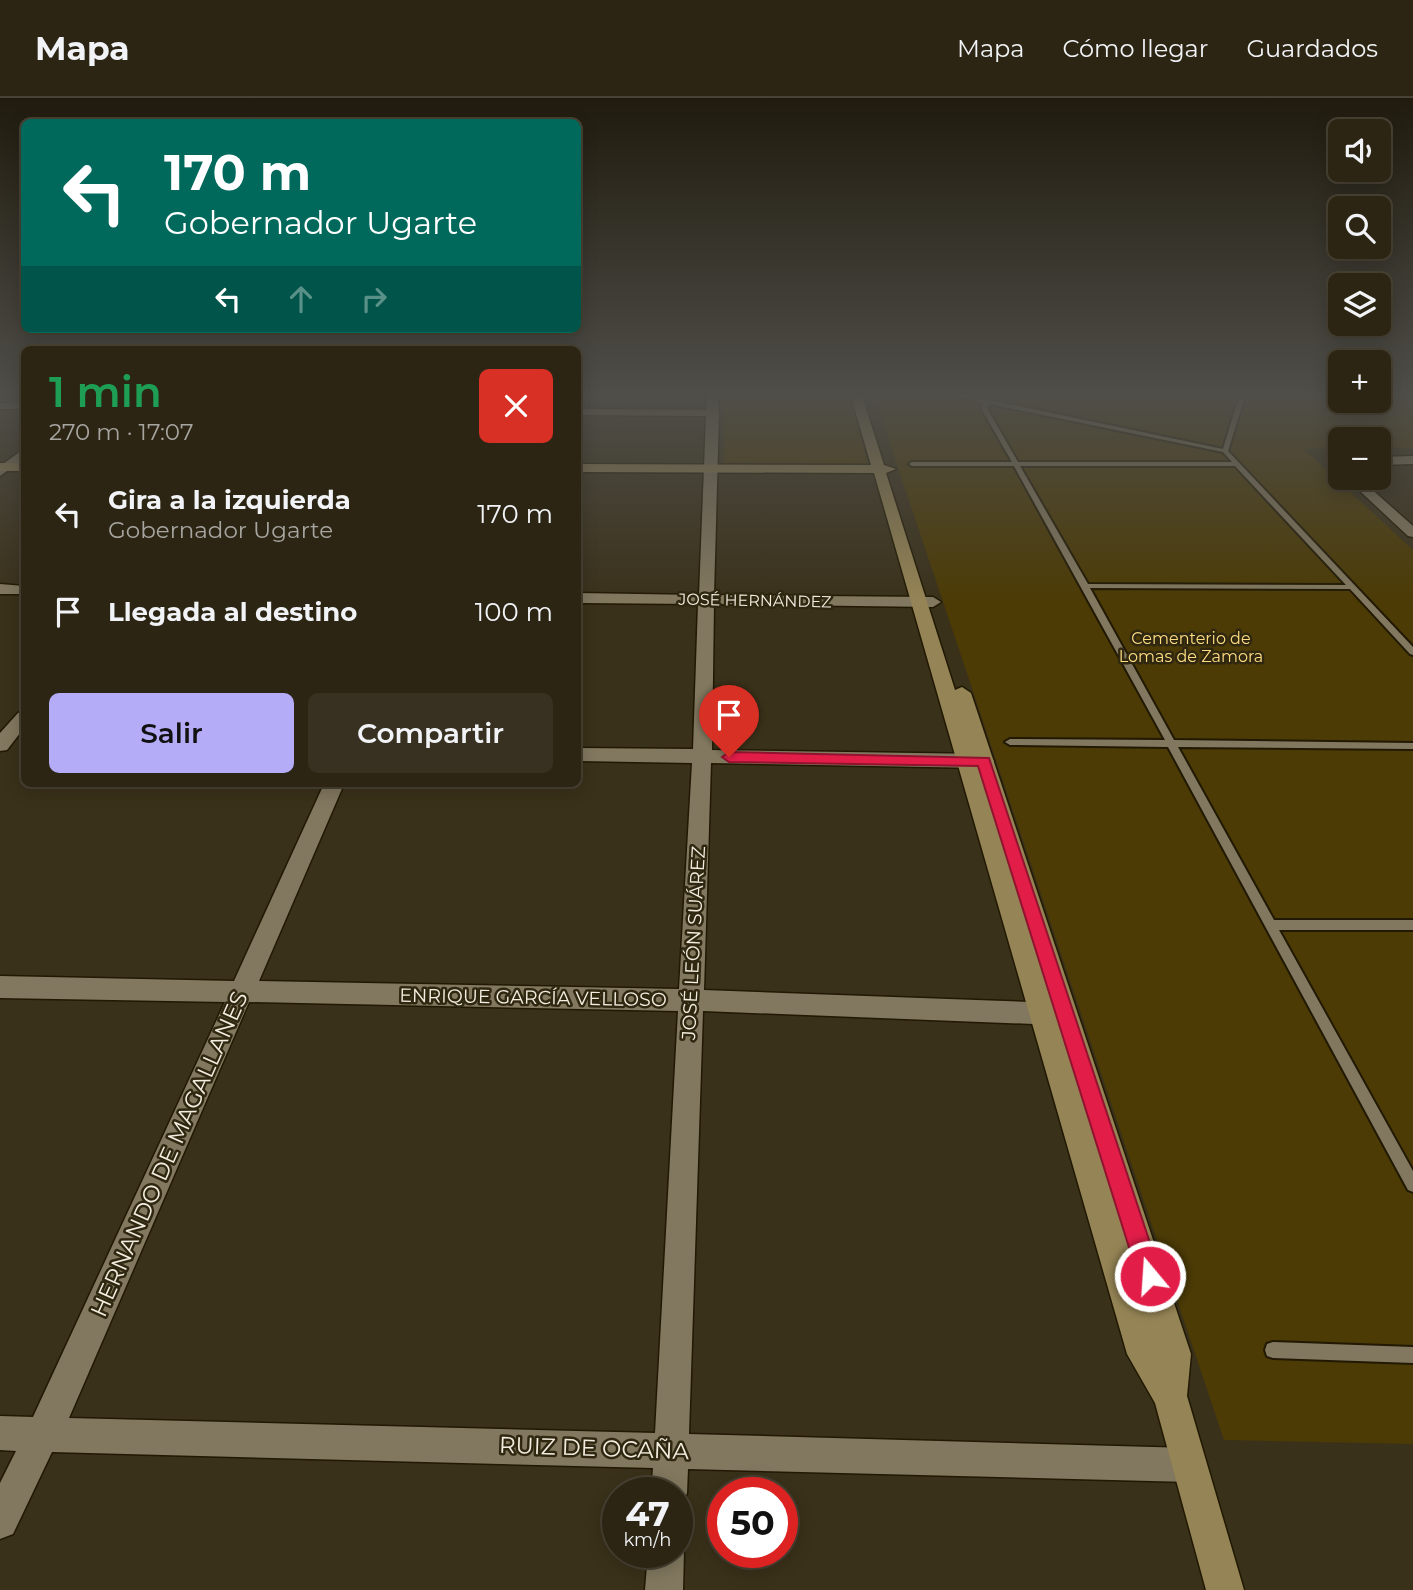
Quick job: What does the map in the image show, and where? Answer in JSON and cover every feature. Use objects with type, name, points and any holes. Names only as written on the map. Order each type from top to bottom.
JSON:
[{"type":"main road","points":[[892,463],[894,467]]},
{"type":"main road","points":[[892,463],[927,603],[1054,1014],[1143,1354],[1170,1396],[1225,1590]]},
{"type":"main road","points":[[2,468],[21,467]]},
{"type":"main road","points":[[581,468],[894,467]]},
{"type":"street","name":"JOSÉ LEÓN SUÁREZ","points":[[670,1477],[702,757],[710,463]]},
{"type":"street","points":[[1365,490],[1413,533]]},
{"type":"street","points":[[0,589],[21,590]]},
{"type":"street","name":"JOSÉ HERNÁNDEZ","points":[[581,598],[927,603]]},
{"type":"street","points":[[0,745],[21,720]]},
{"type":"street","points":[[0,745],[21,745]]},
{"type":"street","points":[[581,754],[976,761]]},
{"type":"street","name":"HERNANDO DE MAGALLANES","points":[[0,1521],[67,1385],[333,787]]},
{"type":"street","name":"ENRIQUE GARCÍA VELLOSO","points":[[0,987],[690,1000],[1054,1014]]},
{"type":"street","name":"RUIZ DE OCAÑA","points":[[0,1433],[1189,1465]]},
{"type":"street","points":[[664,1590],[665,1568]]},
{"type":"lane","points":[[1017,464],[1413,1185]]},
{"type":"lane","points":[[894,467],[1238,464],[1413,652]]},
{"type":"lane","points":[[1085,586],[1353,587]]},
{"type":"lane","points":[[1010,742],[1413,746]]},
{"type":"lane","points":[[1270,925],[1413,925]]},
{"type":"lane","points":[[1273,1350],[1413,1355]]},
{"type":"green space","points":[[724,463],[868,463],[868,464]]},
{"type":"green space","name":"Cementerio de Lomas de Zamora","points":[[896,463],[1319,463],[1328,471],[1328,490],[1348,490],[1413,550],[1413,1444],[1224,1440]]},
{"type":"route","points":[[729,757],[984,761],[1150,1276]]}]
